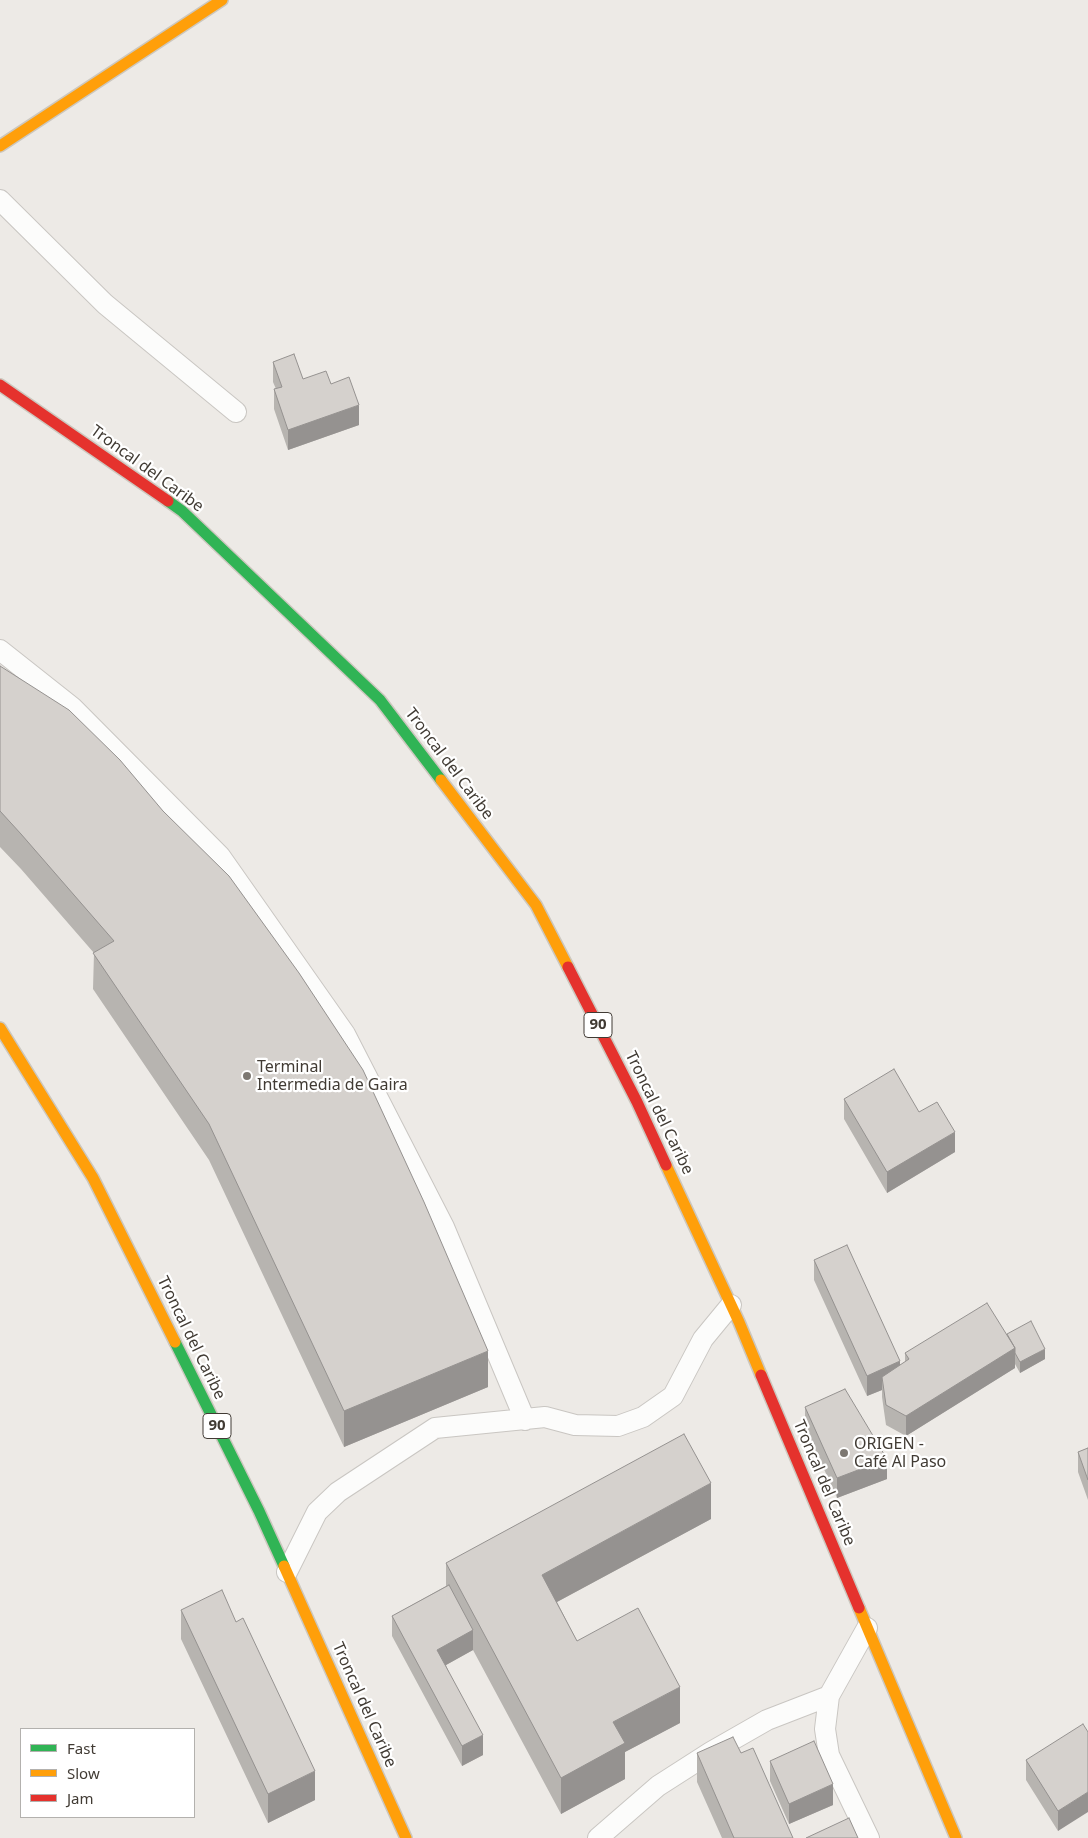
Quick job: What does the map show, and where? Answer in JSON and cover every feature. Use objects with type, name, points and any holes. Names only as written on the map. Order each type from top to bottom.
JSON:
[{"type":"main road","points":[[0,146],[222,0]]},
{"type":"main road","name":"Troncal del Caribe","points":[[0,385],[182,510],[380,700],[536,905],[637,1102],[731,1305],[956,1838]]},
{"type":"main road","name":"Troncal del Caribe","points":[[0,1028],[93,1178],[259,1511],[406,1838]]},
{"type":"lane","points":[[0,200],[105,304],[236,412]]},
{"type":"lane","points":[[0,650],[72,707],[220,856],[345,1034],[444,1227],[525,1420]]},
{"type":"lane","points":[[287,1572],[317,1512],[338,1492],[435,1428],[545,1418],[575,1425],[618,1426],[643,1417],[673,1396],[703,1339],[731,1305]]},
{"type":"lane","points":[[867,1628],[829,1696],[825,1729],[829,1755],[869,1838]]},
{"type":"lane","points":[[598,1838],[658,1786],[711,1752],[767,1720],[829,1696]]},
{"type":"building","points":[[294,354],[303,379],[326,371],[331,384],[349,377],[359,405],[288,430],[274,389],[282,387],[273,362]]},
{"type":"building","name":"Terminal Intermedia de Gaira","points":[[0,666],[69,710],[120,760],[163,811],[229,876],[299,973],[363,1070],[424,1202],[488,1351],[344,1411],[209,1124],[93,953],[114,941],[0,811]]},
{"type":"building","points":[[894,1069],[919,1112],[937,1102],[955,1132],[887,1172],[844,1099]]},
{"type":"building","points":[[847,1245],[900,1361],[867,1376],[814,1260]]},
{"type":"building","points":[[987,1303],[1015,1348],[906,1416],[886,1405],[882,1377],[909,1359],[905,1353]]},
{"type":"building","points":[[1031,1321],[1045,1349],[1020,1362],[1007,1334]]},
{"type":"building","name":"ORIGEN - Café Al Paso","points":[[845,1389],[887,1459],[837,1478],[805,1407]]},
{"type":"building","points":[[684,1434],[711,1483],[542,1575],[577,1641],[638,1608],[680,1687],[613,1722],[625,1743],[561,1778],[446,1563]]},
{"type":"building","points":[[1088,1448],[1088,1480],[1078,1452]]},
{"type":"building","points":[[449,1585],[473,1630],[437,1650],[483,1735],[462,1746],[392,1616]]},
{"type":"building","points":[[222,1590],[236,1622],[243,1618],[315,1771],[268,1794],[181,1610]]},
{"type":"building","points":[[1083,1724],[1088,1732],[1088,1792],[1058,1811],[1026,1760]]},
{"type":"building","points":[[733,1737],[741,1753],[753,1748],[793,1838],[734,1838],[697,1753]]},
{"type":"building","points":[[814,1741],[833,1784],[789,1804],[770,1761]]},
{"type":"building","points":[[849,1818],[858,1838],[806,1838]]},
{"type":"traffic: fast","points":[[168,501],[182,511],[380,700],[441,780]]},
{"type":"traffic: fast","points":[[175,1342],[259,1511],[284,1566]]},
{"type":"traffic: slow","points":[[0,146],[222,0]]},
{"type":"traffic: slow","points":[[441,780],[536,905],[568,967]]},
{"type":"traffic: slow","points":[[0,1028],[93,1178],[175,1342]]},
{"type":"traffic: slow","points":[[666,1165],[739,1322],[761,1375]]},
{"type":"traffic: slow","points":[[284,1566],[406,1838]]},
{"type":"traffic: slow","points":[[859,1608],[956,1838]]},
{"type":"traffic: jam","points":[[0,385],[168,501]]},
{"type":"traffic: jam","points":[[568,967],[637,1102],[666,1165]]},
{"type":"traffic: jam","points":[[761,1375],[859,1608]]},
{"type":"place","name":"Terminal Intermedia de Gaira","points":[[247,1076]]},
{"type":"place","name":"ORIGEN - Café Al Paso","points":[[844,1453]]}]
